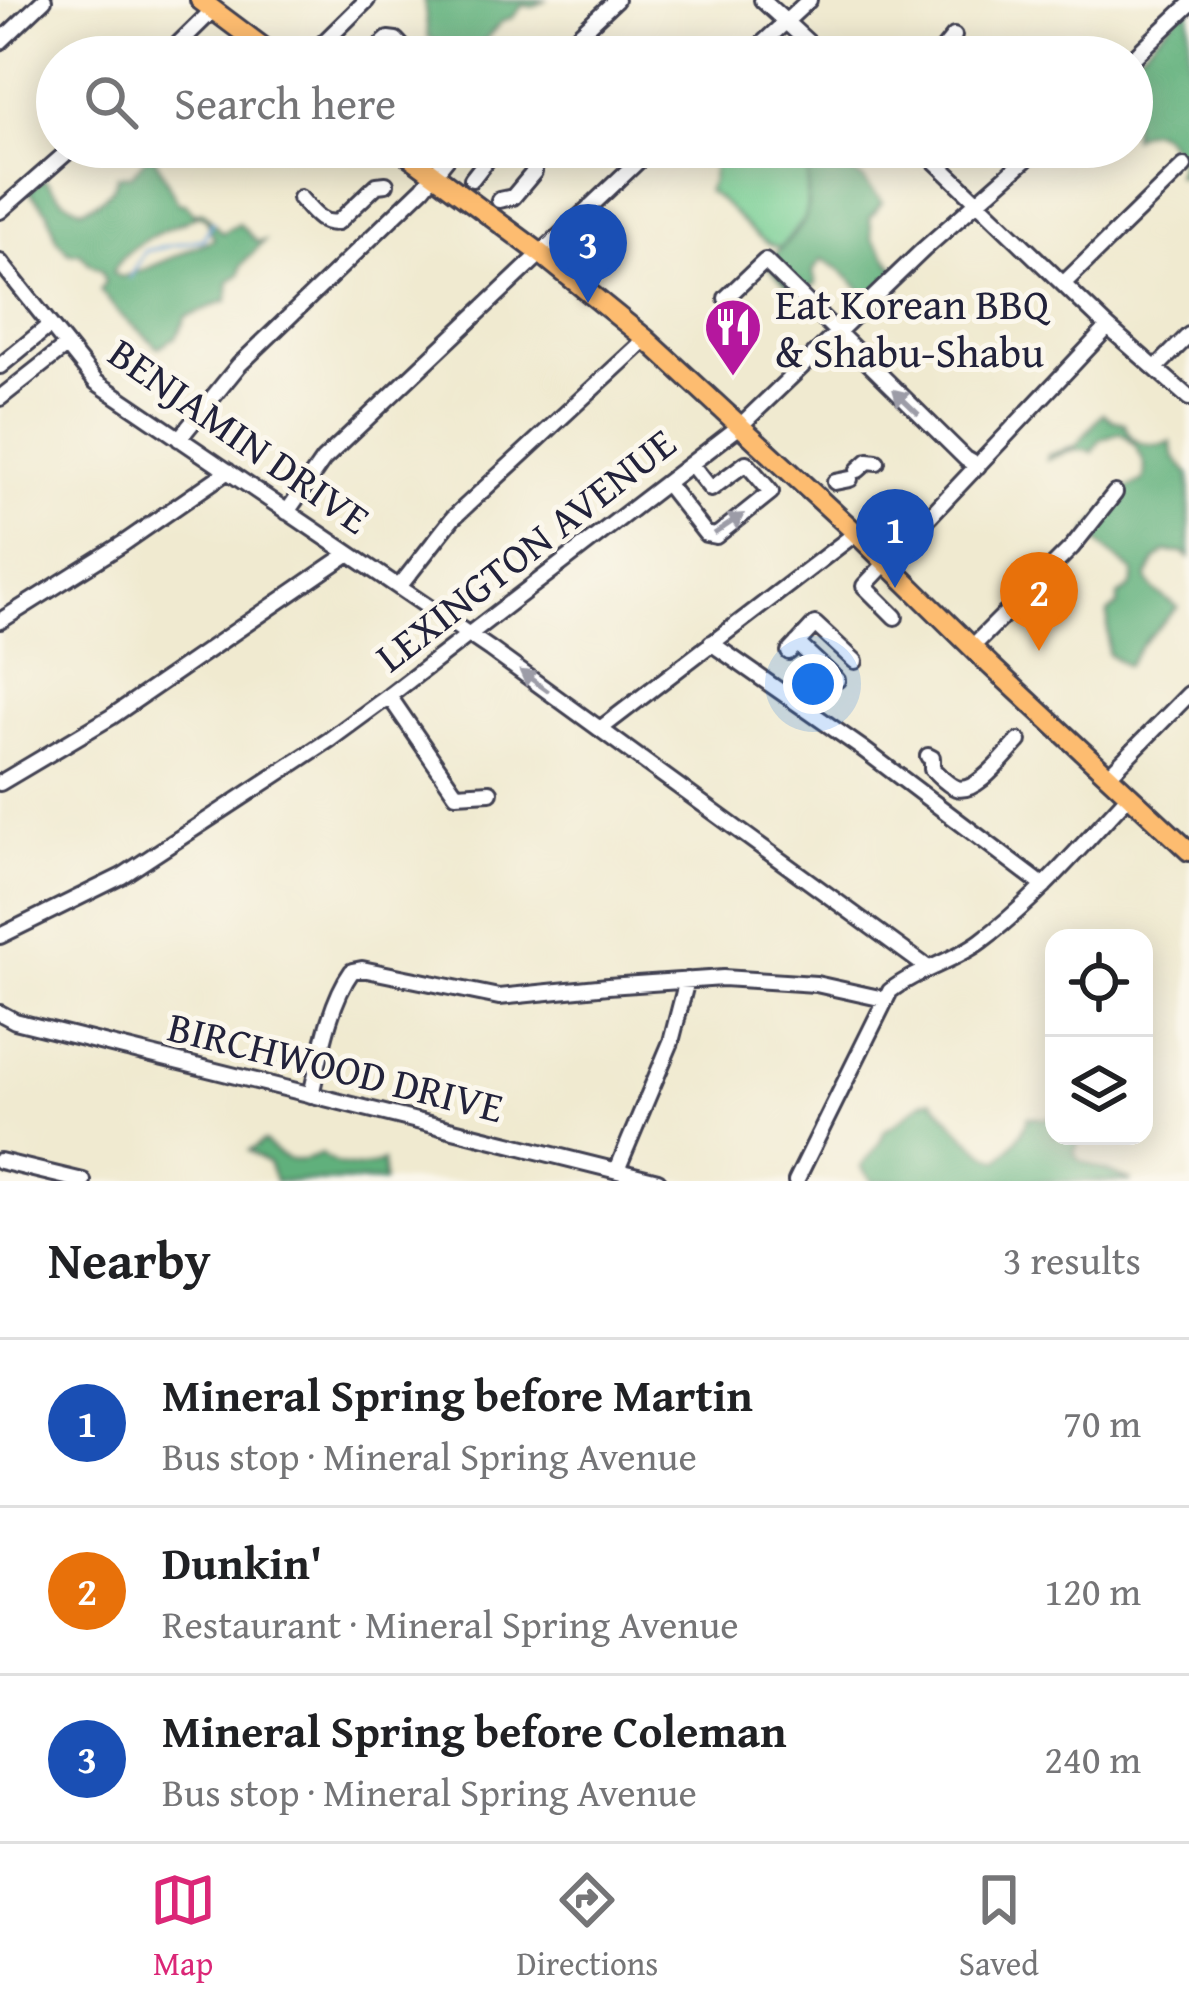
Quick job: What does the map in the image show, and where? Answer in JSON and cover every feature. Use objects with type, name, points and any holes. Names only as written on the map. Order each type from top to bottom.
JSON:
[{"type":"main road","points":[[207,5],[248,36]]},
{"type":"main road","points":[[425,168],[646,339],[1187,847]]},
{"type":"street","points":[[0,42],[44,0]]},
{"type":"street","points":[[330,36],[367,0]]},
{"type":"street","points":[[577,36],[616,0]]},
{"type":"street","points":[[762,0],[801,36]]},
{"type":"street","points":[[771,36],[809,0]]},
{"type":"street","points":[[182,36],[207,5]]},
{"type":"street","points":[[1153,39],[1189,5]]},
{"type":"street","points":[[1064,283],[1184,166]]},
{"type":"street","points":[[0,211],[49,168]]},
{"type":"street","points":[[179,439],[239,365],[423,188],[437,168]]},
{"type":"street","points":[[472,179],[480,168]]},
{"type":"street","points":[[499,200],[513,197],[533,168]]},
{"type":"street","points":[[287,512],[323,460],[631,168]]},
{"type":"street","points":[[942,168],[1189,398]]},
{"type":"street","name":"LEXINGTON AVENUE","points":[[0,936],[122,877],[389,696],[740,426],[924,249],[1018,168]]},
{"type":"street","points":[[300,198],[324,222],[333,224],[377,185],[386,184]]},
{"type":"street","points":[[739,312],[726,298],[765,260],[978,466]]},
{"type":"street","name":"BENJAMIN DRIVE","points":[[0,262],[96,382],[468,634],[928,968]]},
{"type":"street","points":[[0,366],[50,326]]},
{"type":"street","points":[[895,617],[864,586],[1108,327]]},
{"type":"street","points":[[1156,368],[1189,335]]},
{"type":"street","points":[[399,586],[453,518],[646,339]]},
{"type":"street","points":[[0,398],[66,346]]},
{"type":"street","points":[[848,477],[868,461],[877,462]]},
{"type":"street","points":[[666,483],[706,534],[716,536],[771,492],[746,463],[711,489],[691,464]]},
{"type":"street","points":[[0,622],[228,471]]},
{"type":"street","points":[[677,497],[702,477]]},
{"type":"street","points":[[972,647],[1072,548],[1115,493]]},
{"type":"street","points":[[600,729],[856,533]]},
{"type":"street","points":[[0,783],[111,717],[347,554]]},
{"type":"street","points":[[837,680],[793,647],[815,624],[855,661]]},
{"type":"street","points":[[711,643],[863,749],[1044,886]]},
{"type":"street","points":[[1109,775],[1189,694]]},
{"type":"street","points":[[389,696],[456,794],[490,792]]},
{"type":"street","points":[[928,755],[932,769],[951,786],[964,789],[976,786],[1019,741]]},
{"type":"street","points":[[796,1181],[884,999],[895,986],[969,950],[1031,900],[1129,795]]},
{"type":"street","points":[[310,1095],[345,981],[352,971],[362,969],[499,997],[723,979],[798,983],[884,999]]},
{"type":"street","points":[[617,1170],[671,1042],[687,980]]},
{"type":"street","name":"BIRCHWOOD DRIVE","points":[[0,1013],[15,1021],[658,1181]]},
{"type":"street","points":[[0,1161],[82,1181]]},
{"type":"green space","points":[[424,0],[545,0],[533,7],[523,5],[489,36],[428,36]]},
{"type":"green space","points":[[1189,5],[1189,179],[1176,175],[1180,161],[1161,134],[1153,131],[1153,40]]},
{"type":"green space","points":[[138,168],[160,168],[178,203],[185,203],[194,214],[203,212],[222,233],[239,224],[257,242],[264,241],[241,266],[240,274],[229,281],[227,301],[186,317],[177,336],[159,347],[100,291],[105,282],[101,270],[80,253],[69,253],[57,240],[48,212],[29,191],[44,179],[64,200],[82,209],[104,197],[118,176],[132,175]],"holes":[[[198,215],[206,218],[214,239],[133,274],[113,273],[127,253]]]},
{"type":"green space","points":[[714,168],[804,168],[808,172],[806,218],[780,248],[759,237],[707,191]]},
{"type":"green space","points":[[803,168],[851,168],[882,202],[870,218],[872,238],[897,271],[872,300],[822,259],[813,271],[816,284],[794,294],[768,266],[803,222],[808,172]]},
{"type":"green space","points":[[1103,413],[1124,423],[1131,437],[1142,444],[1171,442],[1174,457],[1189,474],[1189,558],[1184,553],[1165,552],[1147,577],[1155,591],[1178,607],[1127,666],[1108,654],[1108,613],[1118,605],[1118,596],[1131,587],[1133,572],[1087,533],[1122,491],[1143,481],[1143,461],[1120,433],[1100,440],[1093,452],[1075,450],[1047,459],[1075,447]]},
{"type":"green space","points":[[932,1099],[973,1143],[999,1160],[1028,1117],[1045,1119],[1045,1145],[1078,1145],[1074,1154],[1081,1161],[1132,1181],[872,1181],[861,1167],[885,1130]]},
{"type":"green space","points":[[264,1141],[290,1159],[321,1154],[335,1163],[359,1167],[383,1161],[384,1181],[275,1181],[268,1163],[249,1151]]},
{"type":"waterway","points":[[130,278],[145,251],[203,239],[213,222]]},
{"type":"place","name":"Mineral Spring before Coleman","points":[[588,303]]},
{"type":"place","name":"Eat Korean BBQ & Shabu-Shabu","points":[[733,378]]},
{"type":"place","name":"Mineral Spring before Martin","points":[[895,588]]},
{"type":"place","name":"Dunkin'","points":[[1039,651]]}]
